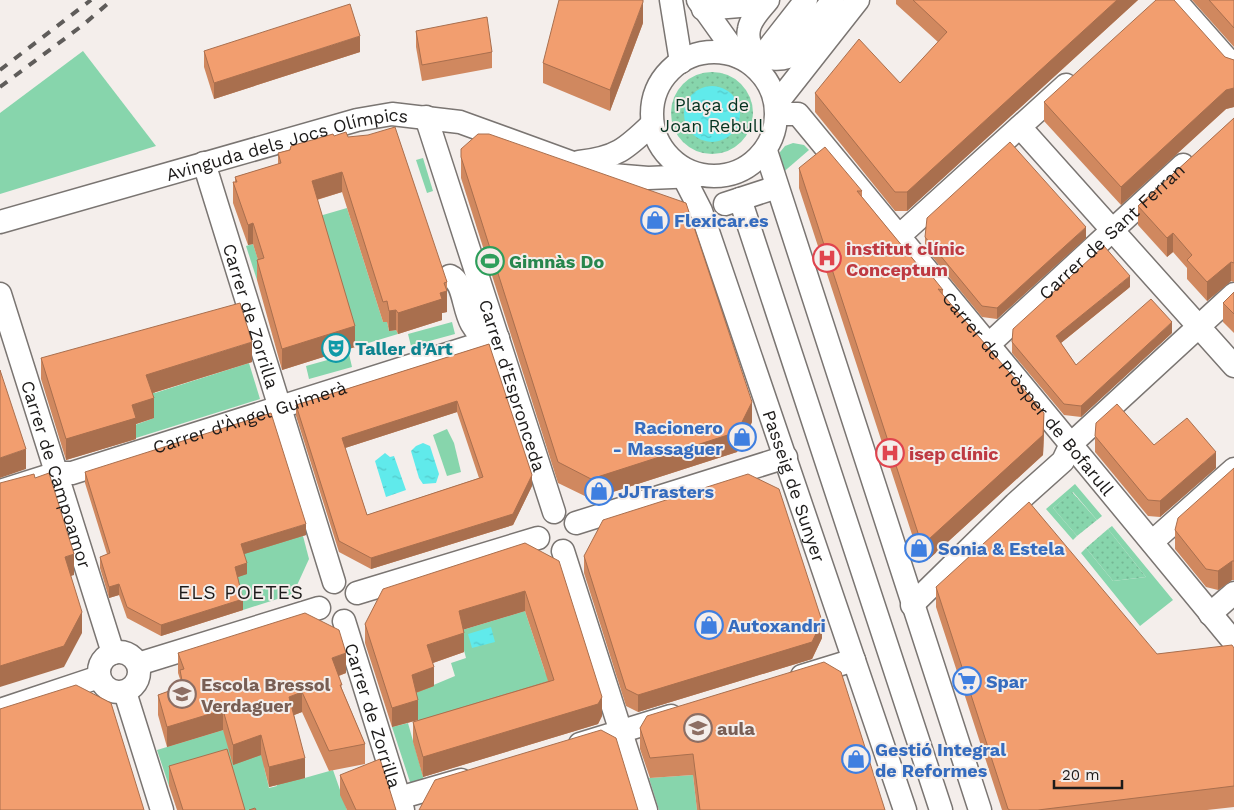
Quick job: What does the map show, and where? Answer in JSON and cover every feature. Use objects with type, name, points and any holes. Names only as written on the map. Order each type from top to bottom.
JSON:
[{"type":"street","points":[[671,0],[681,62]]},
{"type":"street","points":[[770,46],[806,0]]},
{"type":"street","points":[[758,2],[748,34],[751,45],[758,54],[772,60],[788,57],[833,0]]},
{"type":"street","points":[[777,108],[858,0]]},
{"type":"street","points":[[1175,0],[1234,67]]},
{"type":"street","points":[[758,2],[701,4],[718,44],[748,62],[768,83],[777,108],[775,128],[766,151],[756,161],[741,170],[725,176],[686,173],[666,155],[657,141],[652,124],[651,108],[654,97],[668,73],[681,62],[718,44],[758,2]]},
{"type":"street","points":[[898,237],[1078,74]]},
{"type":"street","name":"Carrer de Pròsper de Bofarull","points":[[777,108],[798,114],[1234,642]]},
{"type":"street","name":"Avinguda dels Jocs Olímpics","points":[[0,222],[357,120],[392,114],[460,122],[573,163],[612,174],[648,178],[686,173]]},
{"type":"street","name":"Carrer d’Espronceda","points":[[426,117],[494,339],[554,512]]},
{"type":"street","name":"Avinguda dels Jocs Olímpics","points":[[573,163],[604,159],[628,147],[652,124]]},
{"type":"street","points":[[1020,128],[1234,366]]},
{"type":"street","points":[[766,151],[980,810]]},
{"type":"street","name":"Carrer de Sant Ferran","points":[[988,345],[1198,151]]},
{"type":"street","name":"Carrer de Zorrilla","points":[[204,163],[334,582]]},
{"type":"street","name":"Passeig de Sunyer","points":[[686,173],[702,211],[905,810]]},
{"type":"street","name":"Passeig de Sunyer","points":[[777,187],[732,201],[940,810]]},
{"type":"street","points":[[450,276],[458,282],[474,329],[480,336],[494,339]]},
{"type":"street","name":"Carrer de Campoamor","points":[[0,294],[112,653]]},
{"type":"street","points":[[912,605],[1015,504],[1063,461],[1071,444],[1234,294]]},
{"type":"street","name":"Carrer d'Àngel Guimerà","points":[[0,491],[56,473],[72,473],[494,339]]},
{"type":"street","points":[[576,523],[786,457]]},
{"type":"street","points":[[1152,542],[1234,469]]},
{"type":"street","points":[[554,512],[569,514],[576,523],[577,538],[570,548],[563,551],[548,550],[538,538],[539,523],[547,514],[554,512]]},
{"type":"street","points":[[357,594],[538,538]]},
{"type":"street","points":[[563,551],[646,810]]},
{"type":"street","points":[[334,582],[349,584],[357,594],[359,601],[356,612],[344,621],[329,620],[319,608],[320,593],[327,584],[334,582]]},
{"type":"street","points":[[1210,614],[1234,593]]},
{"type":"street","points":[[138,664],[319,608]]},
{"type":"street","name":"Carrer de Zorrilla","points":[[344,621],[401,804]]},
{"type":"street","points":[[112,653],[126,653],[138,664],[140,674],[138,681],[134,687],[124,692],[107,689],[100,677],[101,664],[112,653]]},
{"type":"street","points":[[779,683],[854,660]]},
{"type":"street","points":[[0,710],[100,677]]},
{"type":"street","points":[[124,692],[162,810]]},
{"type":"street","points":[[556,751],[696,709]]},
{"type":"street","points":[[401,804],[482,773]]},
{"type":"green space","points":[[83,51],[156,146],[0,194],[0,113]]},
{"type":"green space","name":"Plaça de Joan Rebull","points":[[704,72],[720,72],[735,79],[746,90],[753,105],[750,129],[741,142],[720,154],[704,154],[689,147],[678,136],[671,121],[671,105],[678,90],[689,79]]},
{"type":"green space","points":[[793,143],[804,145],[809,150],[780,175],[776,157],[785,146]]},
{"type":"green space","points":[[423,158],[433,191],[427,193],[416,160]]},
{"type":"green space","points":[[347,208],[383,322],[387,322],[389,331],[396,330],[398,334],[355,347],[316,217]]},
{"type":"green space","points":[[253,244],[264,278],[257,280],[246,246]]},
{"type":"green space","points":[[452,322],[455,334],[411,346],[408,334]]},
{"type":"green space","points":[[349,354],[352,367],[309,379],[306,366]]},
{"type":"green space","points":[[142,360],[155,393],[249,363],[260,399],[136,438],[132,426],[154,418]]},
{"type":"green space","points":[[447,429],[454,443],[461,472],[447,476],[433,435]]},
{"type":"green space","points":[[1075,484],[1102,516],[1097,520],[1073,492],[1053,508],[1077,536],[1073,540],[1046,509]]},
{"type":"green space","points":[[1072,492],[1097,520],[1077,536],[1053,508]]},
{"type":"green space","points":[[1112,526],[1173,600],[1140,626],[1081,553],[1086,548],[1113,581],[1146,577],[1108,529]]},
{"type":"green space","points":[[1108,529],[1146,577],[1113,581],[1086,548]]},
{"type":"green space","points":[[303,536],[309,559],[293,594],[243,610],[235,578],[238,545]]},
{"type":"green space","points":[[525,611],[545,672],[562,697],[425,748],[412,694],[455,676],[451,663],[466,658],[459,631]]},
{"type":"green space","points":[[408,723],[424,780],[411,785],[392,727]]},
{"type":"green space","points":[[223,730],[267,753],[264,767],[269,788],[277,786],[272,770],[301,779],[333,770],[347,810],[239,810],[227,770],[169,786],[157,750]]},
{"type":"green space","points":[[693,775],[697,810],[659,810],[649,778]]},
{"type":"water","points":[[706,86],[718,86],[728,90],[736,98],[740,114],[736,130],[728,138],[718,142],[706,142],[696,138],[688,130],[684,120],[684,108],[688,98],[696,90]]},
{"type":"water","points":[[423,443],[430,446],[439,474],[436,483],[423,484],[419,478],[411,451]]},
{"type":"water","points":[[385,453],[390,457],[394,456],[406,490],[386,497],[375,461]]},
{"type":"water","points":[[491,627],[495,642],[472,648],[468,634]]},
{"type":"building","points":[[559,0],[643,0],[610,90],[543,63]]},
{"type":"building","points":[[913,0],[1117,0],[907,192],[895,192],[815,93],[859,39],[900,83],[947,32]]},
{"type":"building","points":[[1156,0],[1174,0],[1225,57],[1234,60],[1234,88],[1226,90],[1121,187],[1044,102]]},
{"type":"building","points":[[1209,0],[1234,0],[1234,28]]},
{"type":"building","points":[[350,4],[360,36],[214,83],[204,51]]},
{"type":"building","points":[[487,17],[492,52],[422,65],[416,31]]},
{"type":"building","points":[[1234,118],[1234,263],[1231,262],[1207,282],[1187,260],[1192,255],[1173,233],[1167,238],[1138,206]]},
{"type":"building","points":[[395,127],[447,282],[444,283],[447,291],[440,293],[442,299],[398,313],[396,310],[389,311],[387,301],[383,302],[342,172],[312,181],[355,326],[282,349],[257,260],[264,258],[253,223],[248,225],[233,182],[237,182],[235,177],[281,163],[278,153],[290,150],[291,146],[333,134],[334,136],[346,132],[348,137],[368,135]]},
{"type":"building","points":[[478,134],[489,134],[686,203],[752,402],[737,432],[591,479],[558,462],[461,157],[461,149]]},
{"type":"building","points":[[1010,142],[1086,227],[997,308],[982,306],[925,237],[927,218]]},
{"type":"building","points":[[825,147],[862,191],[857,191],[922,270],[923,265],[943,290],[938,289],[1044,413],[1043,435],[929,539],[919,536],[799,168]]},
{"type":"building","points":[[1104,246],[1130,276],[1056,336],[1076,365],[1151,299],[1172,322],[1081,406],[1064,404],[1012,342],[1013,329]]},
{"type":"building","points":[[1234,292],[1234,314],[1223,303]]},
{"type":"building","points":[[240,303],[252,342],[146,375],[154,398],[132,405],[136,418],[66,439],[41,358]]},
{"type":"building","points":[[489,344],[532,475],[513,514],[371,558],[339,541],[296,405]],"holes":[[[457,401],[483,477],[367,515],[342,438]]]},
{"type":"building","points":[[0,370],[26,449],[0,458]]},
{"type":"building","points":[[1117,404],[1154,445],[1187,418],[1216,452],[1160,501],[1148,500],[1095,436],[1096,423]]},
{"type":"building","points":[[271,413],[306,524],[241,544],[247,563],[235,567],[243,599],[161,625],[127,607],[119,584],[109,587],[100,557],[110,553],[85,472]]},
{"type":"building","points":[[1234,468],[1234,561],[1218,571],[1206,569],[1175,530],[1178,518]]},
{"type":"building","points":[[49,473],[74,554],[65,557],[82,612],[64,646],[0,666],[0,483],[34,474],[35,478]]},
{"type":"building","points":[[748,474],[779,489],[822,621],[812,642],[638,695],[626,689],[584,556],[603,520]]},
{"type":"building","points":[[1029,502],[1157,654],[1232,645],[1234,648],[1234,786],[1038,810],[1008,809],[936,587]]},
{"type":"building","points":[[525,543],[559,561],[602,697],[598,704],[423,757],[413,722],[554,680],[525,591],[459,611],[464,633],[427,645],[434,667],[412,675],[418,700],[392,708],[365,624],[383,589]]},
{"type":"building","points":[[305,613],[339,630],[346,653],[332,658],[342,685],[340,685],[365,744],[329,751],[302,692],[289,697],[305,758],[269,767],[261,735],[233,745],[223,710],[167,727],[158,695],[183,686],[180,670],[184,669],[178,653]]},
{"type":"building","points":[[824,662],[841,672],[885,810],[700,810],[693,754],[650,758],[640,728],[647,716]]},
{"type":"building","points":[[76,685],[111,703],[144,810],[0,810],[0,709]]},
{"type":"building","points":[[601,730],[616,738],[638,810],[419,810],[435,780]]},
{"type":"building","points":[[227,749],[245,810],[183,810],[169,766]]},
{"type":"building","points":[[380,759],[396,810],[356,810],[340,775]]},
{"type":"railway","points":[[0,70],[91,0]]},
{"type":"railway","points":[[0,87],[83,25],[112,0]]},
{"type":"place","name":"Flexicar.es","points":[[655,220]]},
{"type":"place","name":"institut clínic Conceptum","points":[[827,258]]},
{"type":"place","name":"Gimnàs Do","points":[[490,261]]},
{"type":"place","name":"Taller d’Art","points":[[336,348]]},
{"type":"place","name":"Racionero - Massaguer","points":[[742,437]]},
{"type":"place","name":"isep clínic","points":[[890,453]]},
{"type":"place","name":"JJTrasters","points":[[599,491]]},
{"type":"place","name":"Sonia & Estela","points":[[919,548]]},
{"type":"place","name":"Autoxandri","points":[[709,625]]},
{"type":"place","name":"Spar","points":[[967,681]]},
{"type":"place","name":"Escola Bressol Verdaguer","points":[[182,694]]},
{"type":"place","name":"aula","points":[[698,728]]},
{"type":"place","name":"Gestió Integral de Reformes","points":[[856,759]]},
{"type":"district","name":"ELS POETES","points":[[241,592]]}]
